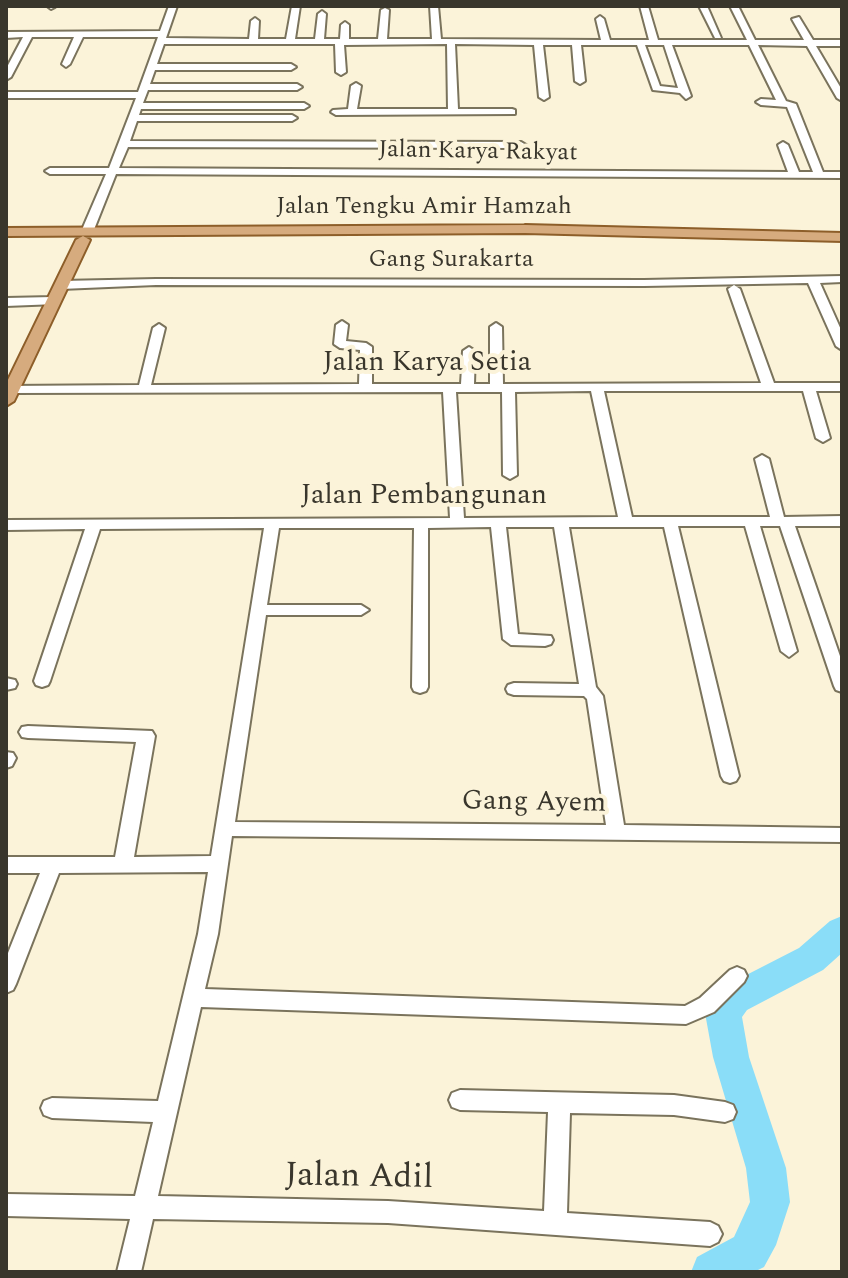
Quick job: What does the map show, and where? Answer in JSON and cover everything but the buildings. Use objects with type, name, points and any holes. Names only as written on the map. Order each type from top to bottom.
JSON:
[{"type":"main road","name":"Jalan Tengku Amir Hamzah","points":[[6,232],[85,236]]},
{"type":"main road","name":"Jalan Tengku Amir Hamzah","points":[[526,233],[842,245]]},
{"type":"main road","name":"Jalan Tengku Amir Hamzah","points":[[6,240],[85,236],[526,233],[842,237]]},
{"type":"main road","points":[[9,395],[85,236]]},
{"type":"street","points":[[85,236],[124,144],[173,6]]},
{"type":"street","points":[[290,42],[296,6]]},
{"type":"street","points":[[434,6],[437,42]]},
{"type":"street","points":[[644,6],[654,42]]},
{"type":"street","points":[[703,6],[718,36]]},
{"type":"street","points":[[734,6],[786,103],[819,175]]},
{"type":"street","points":[[382,42],[385,10]]},
{"type":"street","points":[[319,42],[322,14]]},
{"type":"street","points":[[600,19],[606,42]]},
{"type":"street","points":[[796,19],[842,98]]},
{"type":"street","points":[[253,42],[255,21]]},
{"type":"street","points":[[341,72],[345,25]]},
{"type":"street","points":[[66,64],[80,34]]},
{"type":"street","points":[[6,35],[80,34],[253,42],[842,43]]},
{"type":"street","points":[[6,77],[29,35]]},
{"type":"street","points":[[451,42],[453,112]]},
{"type":"street","points":[[538,42],[544,97]]},
{"type":"street","points":[[576,42],[580,81]]},
{"type":"street","points":[[640,42],[656,88],[685,93],[667,42]]},
{"type":"street","points":[[150,67],[291,67]]},
{"type":"street","points":[[270,85],[278,74]]},
{"type":"street","points":[[6,95],[270,85],[297,87]]},
{"type":"street","points":[[352,112],[356,86]]},
{"type":"street","points":[[761,102],[786,103]]},
{"type":"street","points":[[136,106],[304,106]]},
{"type":"street","points":[[336,112],[512,112]]},
{"type":"street","points":[[133,118],[292,118]]},
{"type":"street","points":[[124,144],[521,145]]},
{"type":"street","points":[[783,145],[795,175]]},
{"type":"street","name":"Jalan Karya Rakyat","points":[[50,171],[842,175]]},
{"type":"street","points":[[812,279],[842,346]]},
{"type":"street","name":"Gang Surakarta","points":[[61,285],[156,282],[644,283],[842,279]]},
{"type":"street","points":[[734,289],[769,388]]},
{"type":"street","points":[[6,302],[53,301]]},
{"type":"street","points":[[342,325],[340,344],[366,347],[365,389]]},
{"type":"street","points":[[496,327],[510,475]]},
{"type":"street","points":[[144,389],[159,328]]},
{"type":"street","points":[[467,388],[469,351]]},
{"type":"street","name":"Jalan Karya Setia","points":[[9,395],[144,389],[842,387]]},
{"type":"street","points":[[597,388],[626,523]]},
{"type":"street","points":[[809,388],[823,438]]},
{"type":"street","points":[[449,389],[457,522]]},
{"type":"street","points":[[762,459],[842,686]]},
{"type":"street","points":[[751,521],[789,651]]},
{"type":"street","name":"Jalan Pembangunan","points":[[6,525],[842,521]]},
{"type":"street","points":[[498,522],[511,639],[545,640]]},
{"type":"street","points":[[670,522],[730,776]]},
{"type":"street","points":[[420,687],[421,523]]},
{"type":"street","points":[[561,523],[588,690]]},
{"type":"street","points":[[42,681],[94,524]]},
{"type":"street","points":[[129,1272],[196,998],[226,829],[272,524]]},
{"type":"street","points":[[258,610],[361,610]]},
{"type":"street","points":[[514,689],[588,690],[595,696],[616,833]]},
{"type":"street","points":[[28,732],[146,736],[123,865]]},
{"type":"street","name":"Gang Ayem","points":[[226,829],[842,835]]},
{"type":"street","points":[[6,865],[220,864]]},
{"type":"street","points":[[6,984],[52,865]]},
{"type":"street","points":[[196,998],[686,1015],[707,1005],[737,976]]},
{"type":"street","points":[[460,1100],[674,1105],[725,1112]]},
{"type":"street","points":[[555,1221],[559,1104]]},
{"type":"street","points":[[52,1108],[167,1112]]},
{"type":"street","name":"Jalan Adil","points":[[6,1205],[142,1210],[388,1212],[555,1221],[710,1234]]},
{"type":"waterway","points":[[712,1272],[749,1252],[762,1231],[770,1202],[766,1168],[731,1057],[723,1013],[734,999],[811,959],[842,931]]}]
